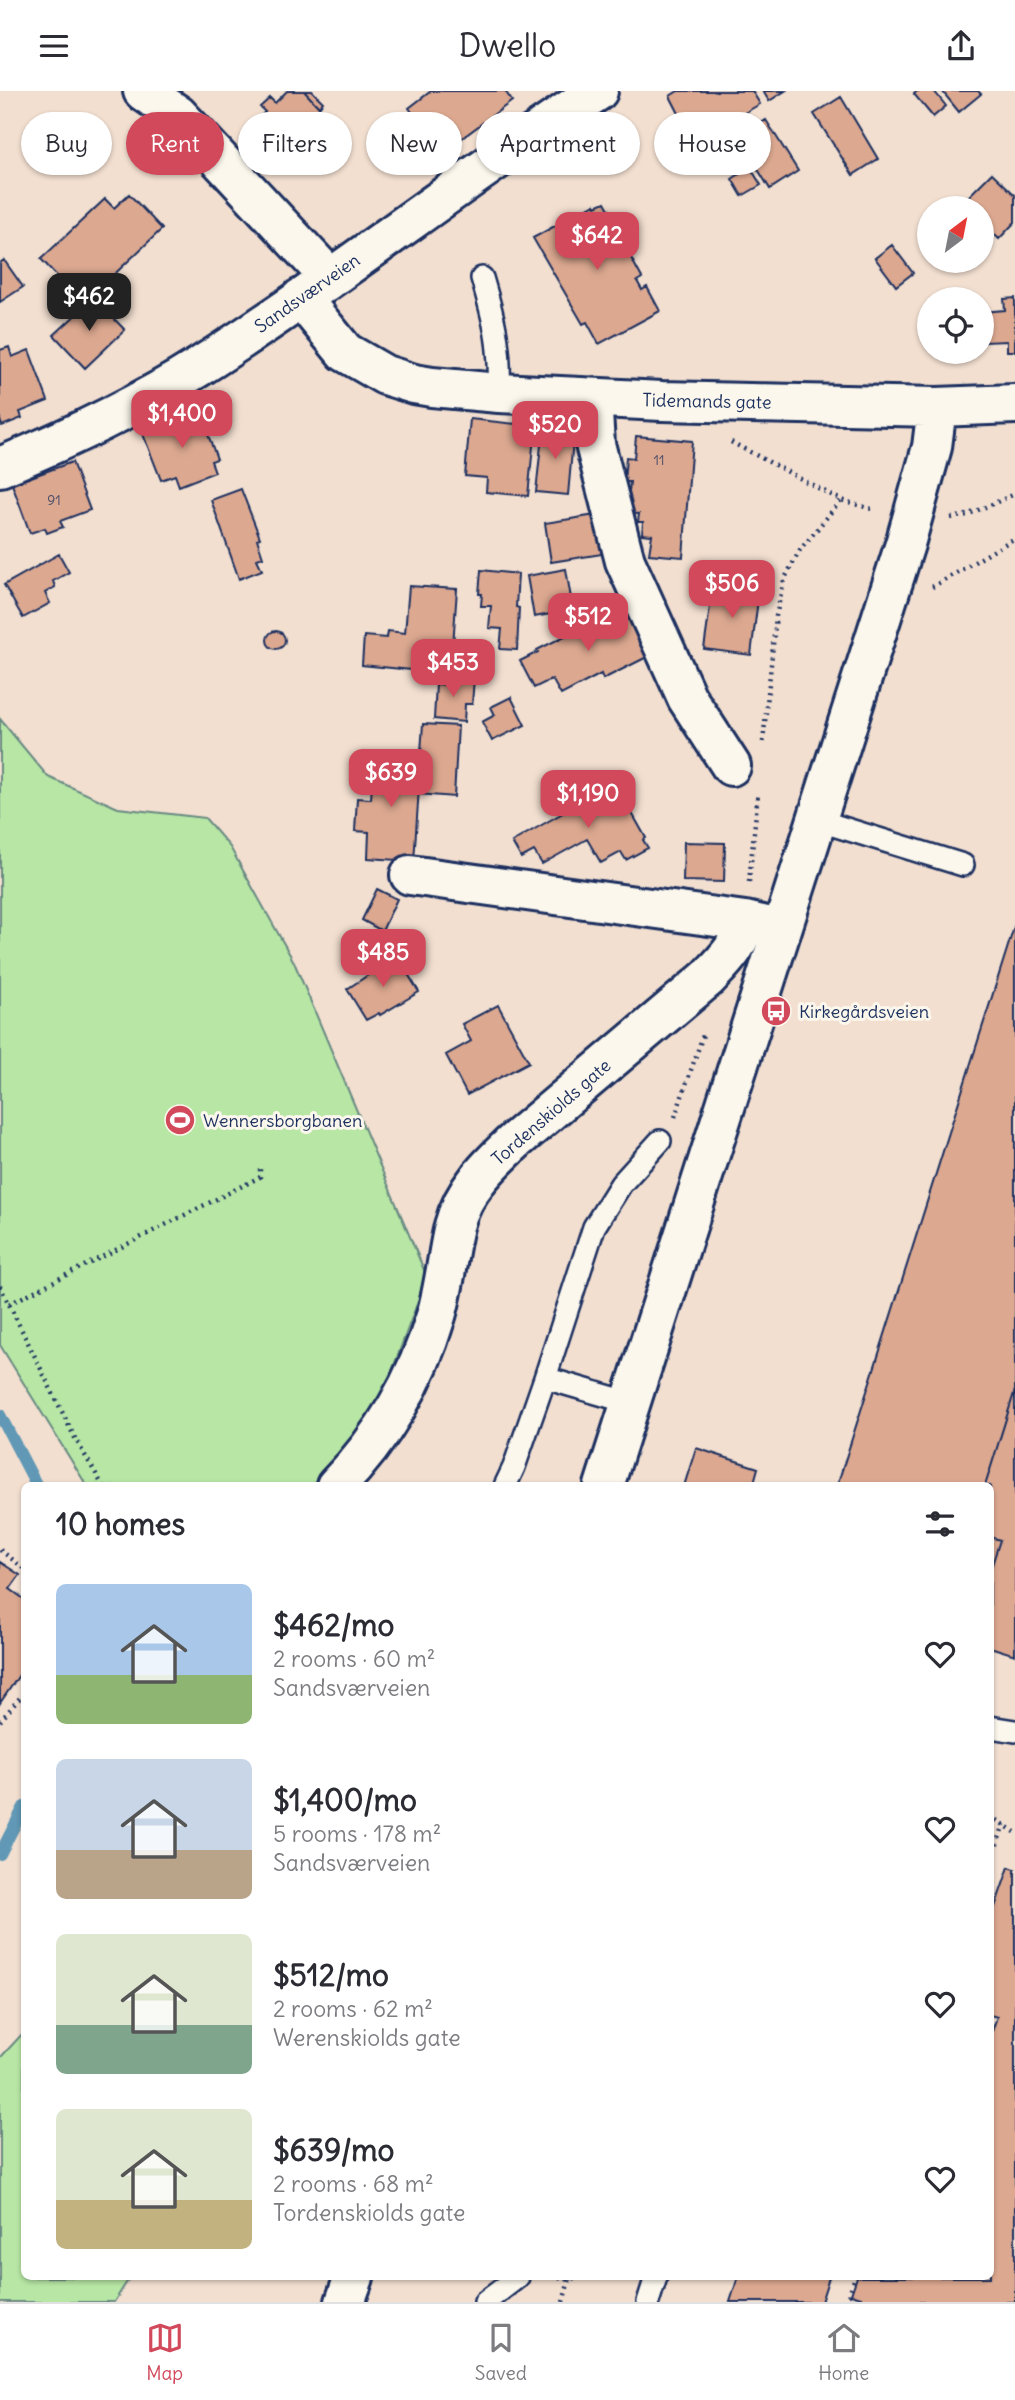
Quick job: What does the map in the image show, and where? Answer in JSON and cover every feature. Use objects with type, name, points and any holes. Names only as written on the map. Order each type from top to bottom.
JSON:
[{"type":"street","name":"Tidemands gate","points":[[142,91],[189,103],[315,288],[345,352],[369,368],[414,384],[499,393],[937,407]]},
{"type":"street","name":"Sandsværveien","points":[[0,467],[81,432],[198,368],[522,141],[598,91]]},
{"type":"street","points":[[592,398],[596,443],[625,561],[687,698],[751,769]]},
{"type":"street","points":[[605,1482],[921,492],[932,447],[937,407],[1015,404]]},
{"type":"street","points":[[410,875],[745,921],[782,930]]},
{"type":"street","name":"Tordenskiolds gate","points":[[340,1482],[362,1459],[386,1425],[410,1383],[437,1315],[454,1224],[474,1184],[516,1140],[708,978],[732,953],[743,932],[745,921]]},
{"type":"street","points":[[345,2302],[353,2280]]},
{"type":"lane","points":[[482,278],[497,329],[499,393]]},
{"type":"lane","points":[[817,820],[963,865]]},
{"type":"lane","points":[[507,1482],[545,1378],[594,1227],[621,1184],[660,1141]]},
{"type":"lane","points":[[545,1378],[631,1403]]},
{"type":"lane","points":[[994,1728],[1015,1731]]},
{"type":"lane","points":[[485,2302],[514,2280]]},
{"type":"lane","points":[[648,2302],[655,2280]]},
{"type":"path","points":[[728,441],[841,500],[877,510]]},
{"type":"path","points":[[945,518],[967,515],[1015,494]]},
{"type":"path","points":[[745,921],[751,769],[784,580],[800,550],[841,500]]},
{"type":"path","points":[[924,595],[945,578],[1015,538]]},
{"type":"path","points":[[660,1141],[679,1109],[702,1038],[708,1016],[708,978]]},
{"type":"path","points":[[9,1304],[260,1177],[260,1167]]},
{"type":"path","points":[[0,1286],[75,1438],[101,1482]]},
{"type":"path","points":[[0,1550],[21,1565]]},
{"type":"path","points":[[0,1721],[21,1696]]},
{"type":"path","points":[[994,1818],[1015,1832]]},
{"type":"path","points":[[994,1853],[1004,1824]]},
{"type":"path","points":[[563,2302],[569,2280]]},
{"type":"path","points":[[846,2302],[854,2280]]},
{"type":"green space","name":"Wennersborgbanen","points":[[0,719],[48,777],[118,808],[205,818],[230,847],[294,962],[427,1277],[350,1482],[85,1482],[0,1345]]},
{"type":"green space","points":[[21,2035],[21,2280],[128,2280],[114,2302],[0,2302],[0,2058]]},
{"type":"building","points":[[287,91],[304,91],[323,112],[265,112],[260,107],[270,98],[275,103]]},
{"type":"building","points":[[304,91],[312,91],[323,102],[319,107]]},
{"type":"building","points":[[431,91],[505,91],[512,101],[497,112],[476,112],[476,128],[462,138],[462,112],[412,112],[409,108]]},
{"type":"building","points":[[678,91],[752,91],[760,104],[746,112],[678,112],[670,96]]},
{"type":"building","points":[[763,91],[785,91],[769,101]]},
{"type":"building","points":[[917,91],[934,91],[946,106],[933,117],[914,94]]},
{"type":"building","points":[[942,91],[978,91],[981,94],[959,112]]},
{"type":"building","points":[[841,97],[878,159],[853,175],[814,114]]},
{"type":"building","points":[[771,128],[798,171],[770,189],[761,175],[771,175]]},
{"type":"building","points":[[992,173],[1015,195],[1015,222],[999,239],[994,234],[994,196],[969,196]]},
{"type":"building","points":[[738,175],[755,175],[761,185],[742,196],[732,179]]},
{"type":"building","points":[[129,194],[162,229],[83,304],[41,259],[105,199],[114,208]]},
{"type":"building","points":[[605,202],[623,234],[619,236],[642,278],[637,281],[642,290],[647,287],[660,311],[599,344],[587,322],[583,324],[533,238],[595,204],[596,206]]},
{"type":"building","points":[[892,245],[913,273],[896,286],[875,258]]},
{"type":"building","points":[[4,260],[23,287],[0,302],[0,263]]},
{"type":"building","points":[[94,298],[125,330],[85,368],[54,335]]},
{"type":"building","points":[[1015,298],[1015,351],[1007,351],[1007,341],[994,342],[994,311],[1005,310],[1004,299]]},
{"type":"building","points":[[9,347],[12,357],[29,350],[48,401],[20,412],[22,418],[2,426],[0,350]]},
{"type":"building","points":[[200,413],[217,459],[211,461],[215,472],[179,486],[175,475],[161,480],[143,434]]},
{"type":"building","points":[[470,419],[535,426],[528,496],[486,492],[487,478],[465,476]]},
{"type":"building","points":[[543,426],[574,429],[568,495],[536,492]]},
{"type":"building","points":[[636,436],[692,441],[683,557],[649,554],[652,535],[642,534],[643,522],[638,522],[639,514],[627,513],[630,482],[624,482],[626,457],[634,458]]},
{"type":"building","points":[[72,462],[90,510],[60,521],[63,527],[47,533],[45,528],[30,533],[12,484]]},
{"type":"building","points":[[241,489],[260,538],[257,539],[263,557],[257,559],[262,570],[239,579],[211,500]]},
{"type":"building","points":[[596,515],[602,554],[551,562],[545,523]]},
{"type":"building","points":[[59,554],[69,572],[53,581],[55,587],[45,593],[50,603],[23,618],[4,585]]},
{"type":"building","points":[[566,569],[573,610],[534,617],[527,576]]},
{"type":"building","points":[[481,570],[518,574],[517,650],[500,649],[502,629],[489,628],[491,606],[481,606],[482,594],[479,594]]},
{"type":"building","points":[[713,585],[759,591],[751,655],[704,649]]},
{"type":"building","points":[[409,586],[457,589],[451,674],[362,665],[364,636],[387,638],[388,631],[405,633]]},
{"type":"building","points":[[624,606],[649,656],[603,679],[601,674],[561,695],[552,679],[534,688],[520,661]]},
{"type":"building","points":[[272,631],[280,631],[285,640],[283,647],[272,649],[267,644],[267,636]]},
{"type":"building","points":[[447,676],[474,678],[472,704],[465,704],[464,722],[434,719],[436,684],[446,685]]},
{"type":"building","points":[[511,697],[525,725],[492,741],[482,722],[495,715],[491,707]]},
{"type":"building","points":[[423,724],[458,726],[454,797],[418,794]]},
{"type":"building","points":[[374,756],[421,759],[414,861],[368,858],[369,832],[355,831],[357,798],[371,799]]},
{"type":"building","points":[[615,783],[646,838],[643,840],[648,848],[626,860],[621,852],[601,863],[587,839],[542,864],[534,851],[521,858],[512,842]]},
{"type":"building","points":[[684,842],[725,843],[724,882],[683,881]]},
{"type":"building","points":[[377,889],[397,899],[382,931],[362,920]]},
{"type":"building","points":[[1015,924],[1015,1390],[986,1482],[838,1482]]},
{"type":"building","points":[[397,956],[419,992],[380,1015],[379,1013],[366,1020],[347,989]]},
{"type":"building","points":[[498,1005],[529,1062],[467,1095],[446,1055],[471,1041],[462,1024]]},
{"type":"building","points":[[1015,1390],[1015,1655],[994,1648],[994,1559],[1000,1540],[994,1538],[994,1482],[986,1482]]},
{"type":"building","points":[[696,1448],[758,1468],[754,1482],[685,1482]]},
{"type":"building","points":[[994,1538],[1000,1540],[994,1559]]},
{"type":"building","points":[[0,1562],[20,1575],[10,1589],[21,1597],[21,1672],[0,1703]]},
{"type":"building","points":[[1009,1867],[1015,1869],[1015,2302],[859,2302],[861,2297],[851,2294],[856,2280],[994,2280],[994,2026],[997,2017],[994,2016],[994,1910]]},
{"type":"building","points":[[737,2280],[828,2280],[821,2302],[730,2302]]},
{"type":"waterway","points":[[0,1415],[35,1482]]},
{"type":"waterway","points":[[0,1854],[21,1813]]},
{"type":"place","name":"Kirkegårdsveien","points":[[776,1011]]},
{"type":"place","name":"Wennersborgbanen","points":[[180,1120]]}]
